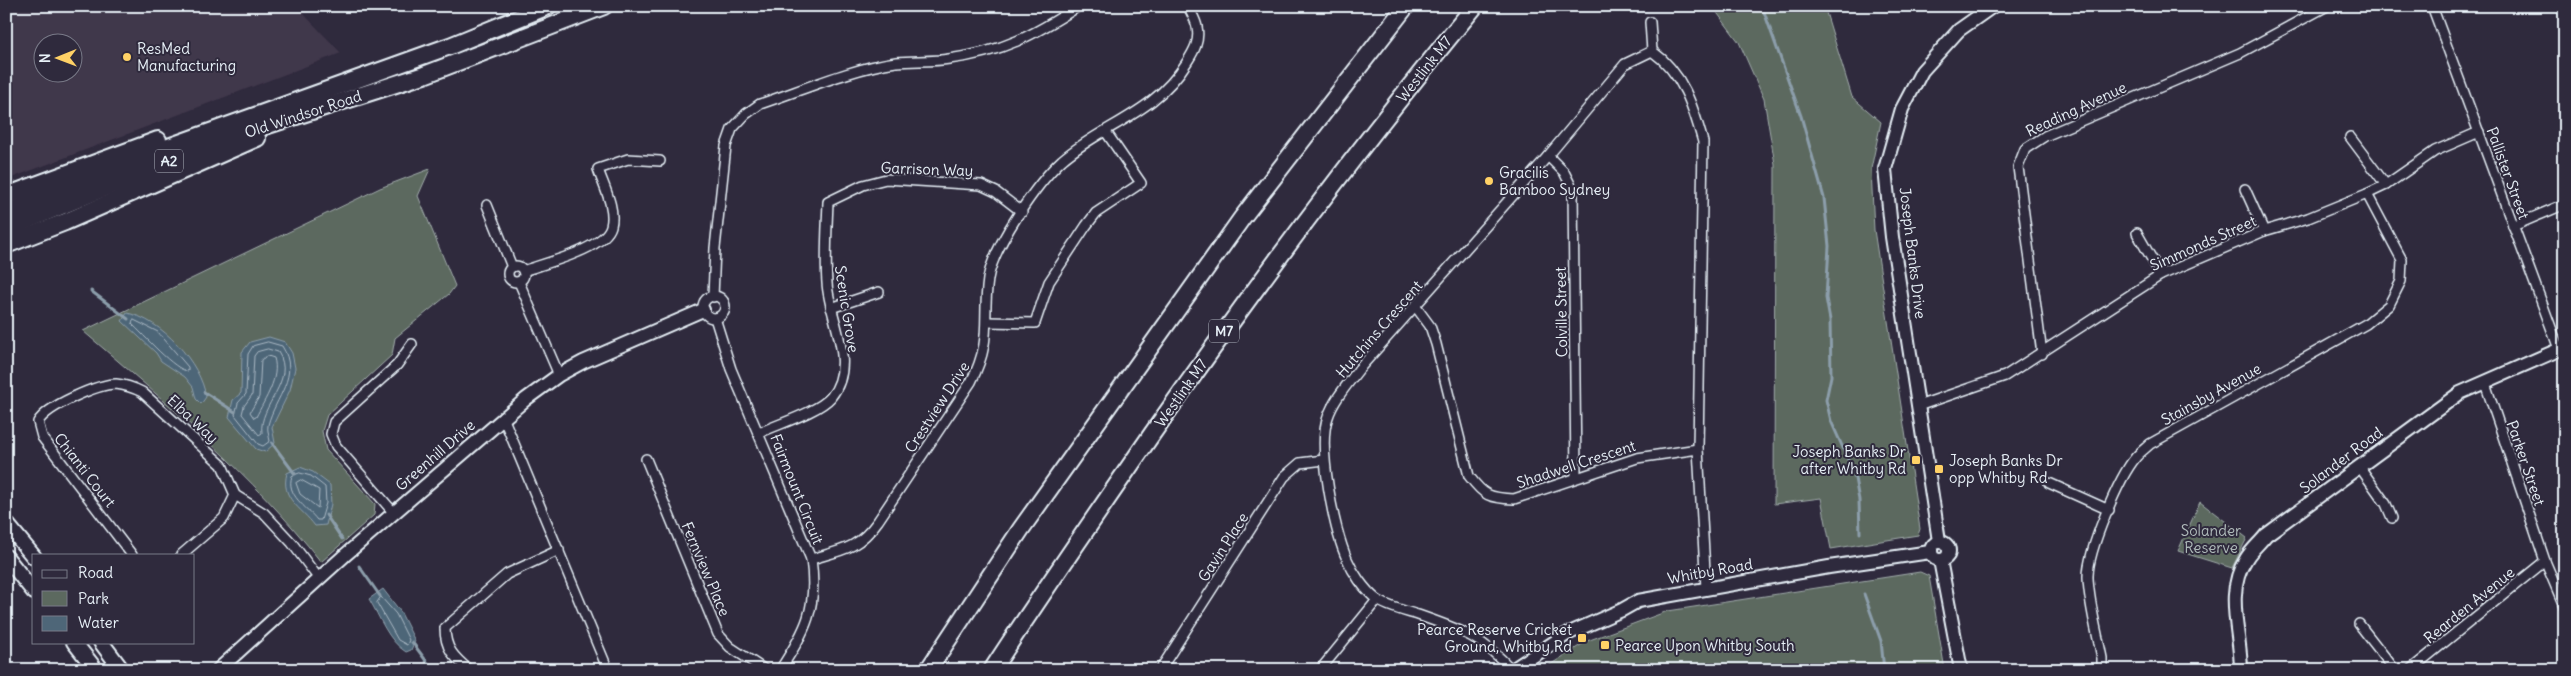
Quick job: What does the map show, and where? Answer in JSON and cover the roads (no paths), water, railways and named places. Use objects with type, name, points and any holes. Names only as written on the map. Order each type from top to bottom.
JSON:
[{"type":"highway","name":"Old Windsor Road","points":[[6,213],[149,154],[320,91],[450,46],[548,6]]},
{"type":"highway","name":"Old Windsor Road","points":[[6,229],[212,143],[424,75],[604,6]]},
{"type":"highway","points":[[928,670],[1021,529],[1242,218],[1406,6]]},
{"type":"highway","name":"Westlink M7","points":[[992,670],[1049,582],[1236,314],[1364,145],[1475,6]]},
{"type":"highway","points":[[6,196],[117,153],[255,108],[320,91]]},
{"type":"highway","points":[[6,244],[65,222],[335,104]]},
{"type":"main road","points":[[6,523],[32,555]]},
{"type":"main road","points":[[6,557],[32,590]]},
{"type":"main road","points":[[76,644],[96,670]]},
{"type":"main road","points":[[102,644],[122,670]]},
{"type":"street","points":[[713,296],[715,248],[726,146],[732,129],[746,114],[760,104],[867,69],[895,62],[947,60],[978,55],[1007,47],[1029,37],[1079,6]]},
{"type":"street","name":"Crestview Drive","points":[[811,558],[852,547],[867,537],[972,382],[982,362],[988,322],[988,278],[1002,242],[1047,177],[1063,160],[1152,102],[1169,86],[1184,67],[1195,49],[1198,38],[1197,26],[1188,6]]},
{"type":"street","name":"Joseph Banks Drive","points":[[1935,556],[1931,546],[1940,541],[1892,237],[1886,161],[1902,109],[1922,71],[1958,30],[1993,6]]},
{"type":"street","name":"Reading Avenue","points":[[2042,354],[2018,167],[2025,149],[2045,136],[2240,53],[2327,6]]},
{"type":"street","name":"Pallister Street","points":[[2432,6],[2513,226],[2562,348]]},
{"type":"street","points":[[1650,22],[1652,51],[1674,69],[1693,108],[1703,142],[1698,449],[1706,588]]},
{"type":"street","name":"Hutchins Crescent","points":[[1512,670],[1492,649],[1468,633],[1377,600],[1364,587],[1347,558],[1324,460],[1327,418],[1340,394],[1359,369],[1548,156],[1625,64],[1652,51]]},
{"type":"street","points":[[988,322],[1035,323],[1049,282],[1086,226],[1096,213],[1141,183],[1106,132]]},
{"type":"street","name":"Simmonds Street","points":[[1918,406],[2005,376],[2042,354],[2160,275],[2264,231],[2308,218],[2367,194],[2386,185],[2435,151],[2479,132]]},
{"type":"street","points":[[2350,137],[2386,185]]},
{"type":"street","name":"Colville Street","points":[[1548,156],[1564,172],[1573,190],[1576,476]]},
{"type":"street","points":[[523,271],[595,244],[608,233],[612,215],[598,169],[628,159],[660,161]]},
{"type":"street","name":"Garrison Way","points":[[828,202],[874,181],[971,184],[988,188],[1022,212]]},
{"type":"street","points":[[2245,189],[2264,231]]},
{"type":"street","name":"Stainsby Avenue","points":[[2102,670],[2088,571],[2094,544],[2136,457],[2150,444],[2366,324],[2389,305],[2401,281],[2402,260],[2367,194]]},
{"type":"street","name":"Scenic Grove","points":[[759,433],[818,407],[830,398],[837,386],[842,371],[842,353],[831,308],[826,258],[828,202]]},
{"type":"street","points":[[2513,226],[2565,204]]},
{"type":"street","points":[[487,205],[512,267]]},
{"type":"street","points":[[2136,233],[2160,275]]},
{"type":"street","points":[[518,266],[523,271],[523,277],[519,282],[511,281],[508,277],[508,272],[512,267],[518,266]]},
{"type":"street","points":[[519,282],[559,375]]},
{"type":"street","points":[[831,308],[879,292]]},
{"type":"street","points":[[713,296],[720,299],[724,304],[723,312],[715,318],[708,316],[704,310],[705,301],[713,296]]},
{"type":"street","name":"Shadwell Crescent","points":[[1416,307],[1430,326],[1436,344],[1469,476],[1480,491],[1493,498],[1514,499],[1576,476],[1637,458],[1698,449]]},
{"type":"street","name":"Greenhill Drive","points":[[222,668],[319,579],[503,417],[559,375],[602,353],[704,310]]},
{"type":"street","name":"Fairmount Circuit","points":[[715,318],[731,369],[811,558],[814,583],[811,610],[801,636],[780,670]]},
{"type":"street","points":[[394,513],[332,441],[331,428],[339,416],[397,365],[412,344]]},
{"type":"street","name":"Solander Road","points":[[2241,670],[2234,604],[2236,580],[2246,559],[2266,535],[2453,397],[2562,348]]},
{"type":"street","name":"Parker Street","points":[[2485,383],[2545,561],[2565,608]]},
{"type":"street","name":"Elba Way","points":[[115,384],[132,387],[142,392],[180,425],[222,465],[236,495]]},
{"type":"street","name":"Chianti Court","points":[[115,384],[96,388],[46,411],[38,422],[38,429],[42,437],[131,554]]},
{"type":"street","points":[[503,417],[608,670]]},
{"type":"street","name":"Fernview Place","points":[[646,460],[718,634],[730,647],[765,670]]},
{"type":"street","name":"Gavin Place","points":[[1160,670],[1284,477],[1300,463],[1324,460]]},
{"type":"street","points":[[2359,466],[2386,504],[2392,518]]},
{"type":"street","points":[[2049,484],[2109,510]]},
{"type":"street","points":[[182,554],[224,518],[236,495],[264,513],[292,543],[319,579]]},
{"type":"street","points":[[469,670],[450,654],[445,640],[445,628],[507,574],[559,550]]},
{"type":"street","points":[[1935,556],[1961,670]]},
{"type":"street","name":"Whitby Road","points":[[1512,670],[1568,634],[1622,610],[1631,603],[1706,588],[1935,556]]},
{"type":"street","name":"Rearden Avenue","points":[[2410,670],[2545,561]]},
{"type":"street","points":[[1320,670],[1377,600]]},
{"type":"street","points":[[2360,624],[2395,670]]},
{"type":"water","points":[[127,313],[140,317],[166,333],[188,357],[203,384],[206,397],[201,404],[196,399],[193,387],[185,377],[161,361],[156,353],[122,321]]},
{"type":"water","points":[[269,337],[285,342],[292,353],[295,368],[290,390],[272,427],[275,443],[265,452],[256,449],[229,417],[233,400],[241,393],[242,352],[250,342]]},
{"type":"water","points":[[300,467],[313,472],[330,485],[331,504],[326,525],[315,526],[293,502],[286,490],[287,473]]},
{"type":"water","points":[[383,589],[400,611],[415,641],[411,650],[406,652],[394,642],[369,599]]},
{"type":"waterway","points":[[1762,6],[1801,116],[1824,198],[1829,246],[1826,298],[1830,320],[1831,376],[1826,400],[1831,421],[1854,473],[1859,500],[1860,533]]},
{"type":"waterway","points":[[91,291],[128,319]]},
{"type":"waterway","points":[[204,392],[235,412]]},
{"type":"waterway","points":[[272,443],[295,474]]},
{"type":"waterway","points":[[326,515],[342,539]]},
{"type":"waterway","points":[[359,566],[380,596]]},
{"type":"waterway","points":[[1864,594],[1881,641],[1884,670]]},
{"type":"waterway","points":[[412,642],[433,670]]},
{"type":"place","name":"ResMed Manufacturing","points":[[127,57]]},
{"type":"place","name":"Gracilis Bamboo Sydney","points":[[1489,181]]},
{"type":"place","name":"Joseph Banks Dr after Whitby Rd","points":[[1916,460]]},
{"type":"place","name":"Joseph Banks Dr opp Whitby Rd","points":[[1939,469]]},
{"type":"place","name":"Pearce Reserve Cricket Ground, Whitby Rd","points":[[1582,638]]},
{"type":"place","name":"Pearce Upon Whitby South","points":[[1605,645]]},
{"type":"park label","name":"Solander Reserve","points":[[2211,538]]}]
